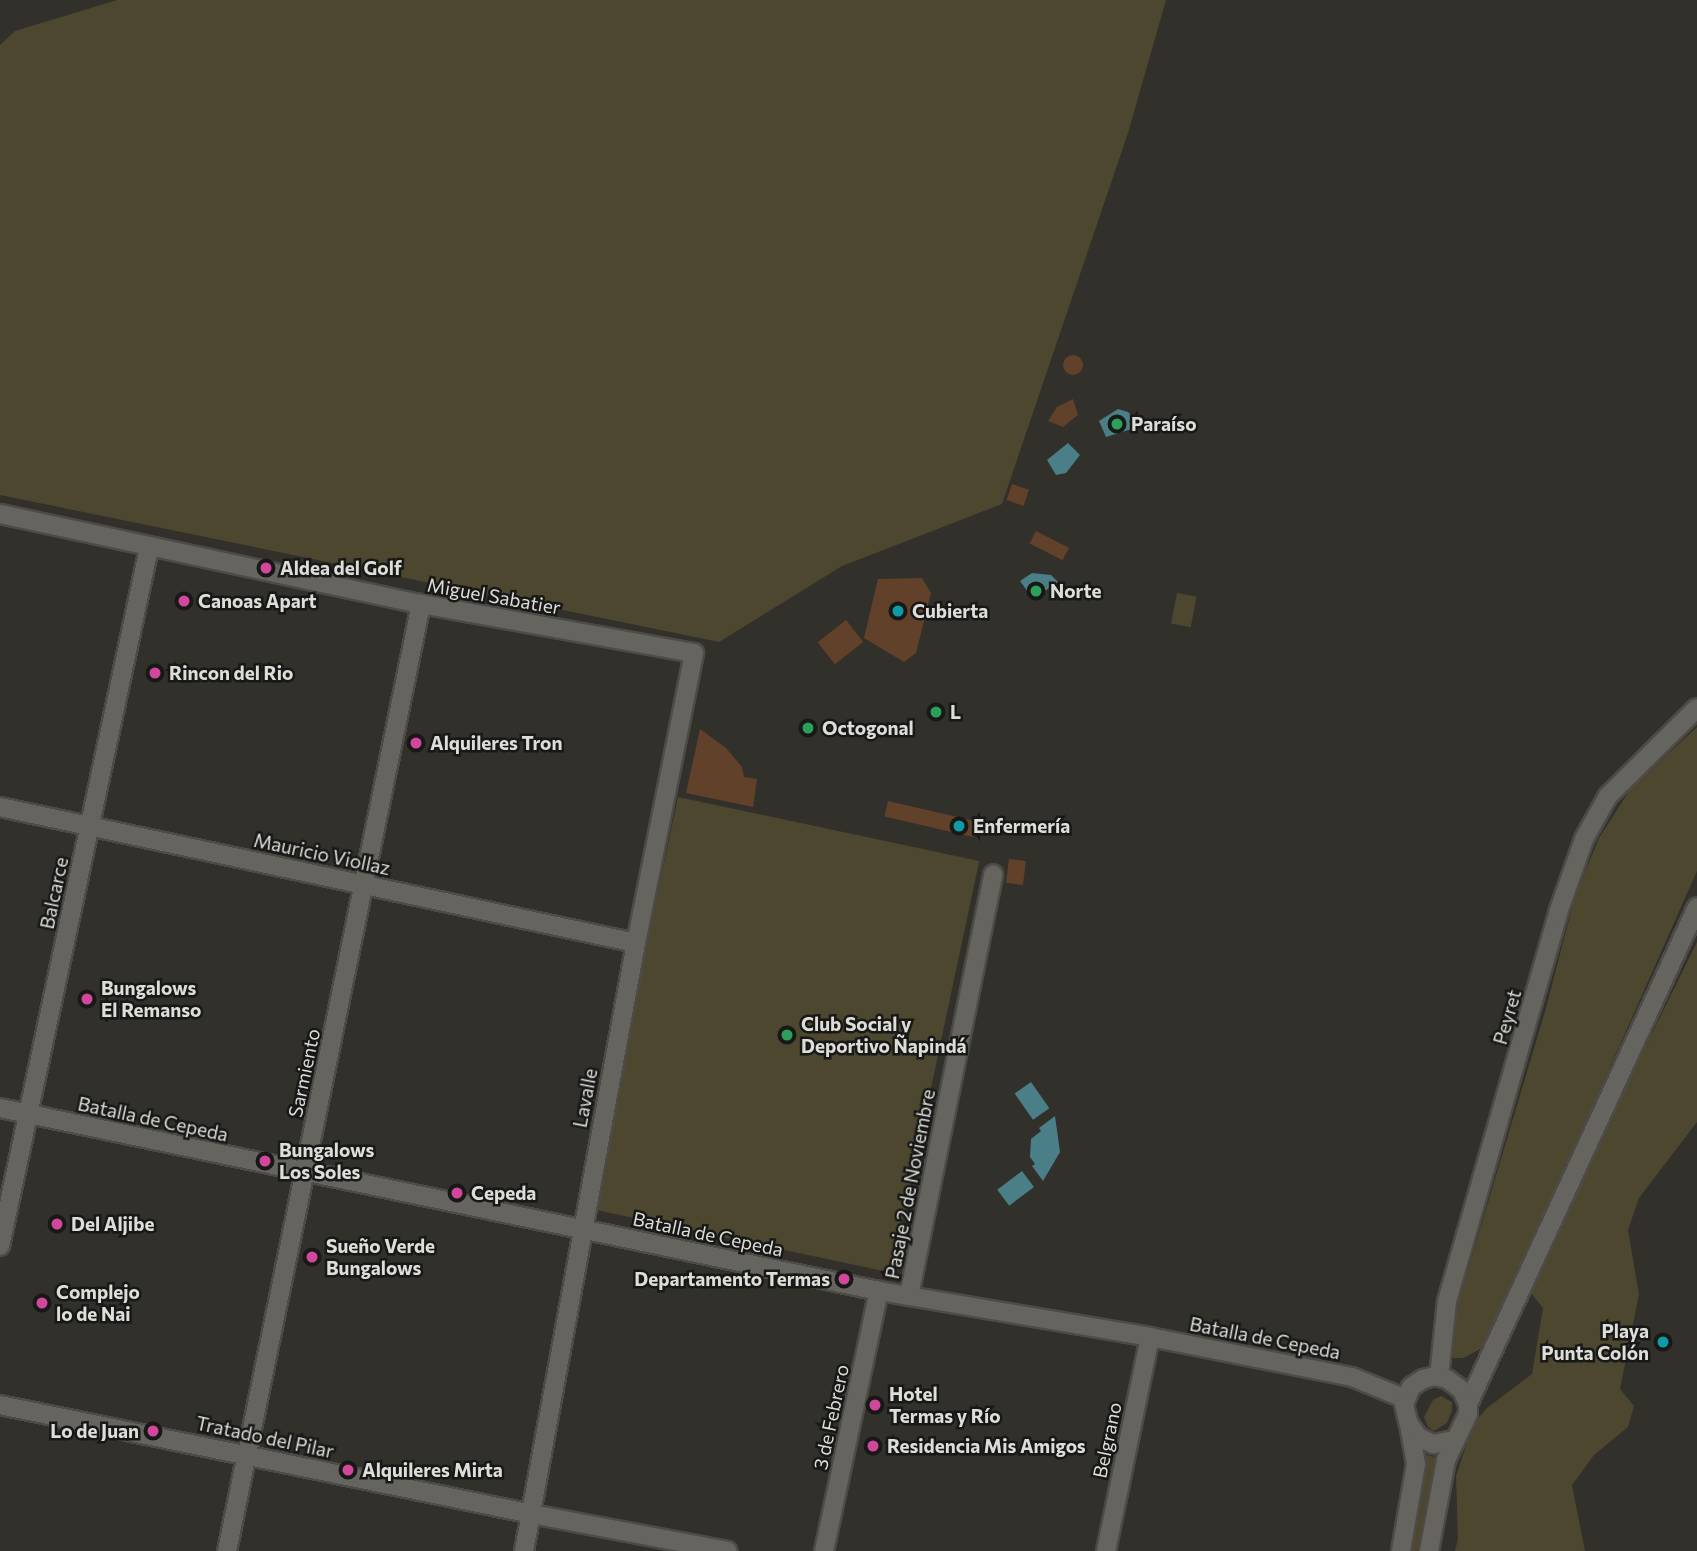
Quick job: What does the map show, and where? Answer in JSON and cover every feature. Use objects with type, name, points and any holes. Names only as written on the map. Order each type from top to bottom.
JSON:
[{"type":"street","name":"Miguel Sabatier","points":[[0,514],[421,604],[694,653]]},
{"type":"street","name":"Balcarce","points":[[0,1246],[149,548]]},
{"type":"street","name":"Sarmiento","points":[[227,1551],[421,604]]},
{"type":"street","name":"Lavalle","points":[[524,1551],[636,943],[694,653]]},
{"type":"street","name":"Peyret","points":[[1439,1377],[1447,1301],[1558,913],[1584,839],[1608,796],[1697,708]]},
{"type":"street","name":"Mauricio Viollaz","points":[[0,807],[636,943]]},
{"type":"street","name":"Pasaje 2 de Noviembre","points":[[909,1296],[993,874]]},
{"type":"street","points":[[1429,1551],[1446,1460],[1454,1440],[1461,1432],[1468,1404],[1697,907]]},
{"type":"street","name":"Batalla de Cepeda","points":[[0,1108],[879,1291],[1150,1337],[1352,1377],[1406,1399]]},
{"type":"street","name":"3 de Febrero","points":[[824,1551],[879,1291]]},
{"type":"street","name":"Belgrano","points":[[1106,1551],[1150,1337]]},
{"type":"street","points":[[1401,1551],[1416,1464],[1406,1399],[1411,1387],[1423,1379],[1447,1378],[1462,1390],[1468,1404]]},
{"type":"street","name":"Tratado del Pilar","points":[[0,1405],[532,1514],[728,1551]]},
{"type":"street","points":[[1408,1422],[1418,1437],[1433,1444],[1454,1440]]},
{"type":"shaded area","points":[[117,0],[1166,0],[1128,133],[1002,504],[842,566],[719,642],[0,495],[0,45],[15,31]]},
{"type":"shaded area","points":[[1177,593],[1197,597],[1191,627],[1171,623]]},
{"type":"shaded area","points":[[1697,727],[1697,871],[1487,1345],[1464,1358],[1454,1358],[1447,1352],[1452,1323],[1546,1008],[1575,896],[1599,838],[1631,788]]},
{"type":"shaded area","name":"Club Social y Deportivo Ñapindá","points":[[678,797],[979,861],[892,1273],[590,1209]]},
{"type":"shaded area","points":[[1697,942],[1697,1122],[1639,1198],[1628,1230],[1639,1294],[1620,1389],[1634,1406],[1628,1427],[1594,1455],[1572,1485],[1585,1551],[1455,1551],[1458,1539],[1456,1476],[1473,1424],[1487,1408],[1532,1374],[1543,1308],[1530,1292],[1593,1153]]},
{"type":"shaded area","points":[[1441,1396],[1452,1402],[1452,1411],[1447,1423],[1434,1431],[1428,1427],[1424,1417],[1433,1400]]},
{"type":"shaded area","points":[[1426,1455],[1436,1457],[1418,1551],[1407,1550]]},
{"type":"water","name":"Paraíso","points":[[1118,409],[1132,416],[1132,429],[1106,437],[1099,421]]},
{"type":"water","name":"Paraíso","points":[[1068,443],[1080,455],[1066,473],[1056,475],[1047,460]]},
{"type":"water","name":"Norte","points":[[1032,573],[1051,575],[1058,582],[1033,599],[1020,581]]},
{"type":"water","points":[[1031,1082],[1049,1108],[1033,1120],[1015,1093]]},
{"type":"water","points":[[1055,1116],[1060,1152],[1043,1181],[1032,1166],[1035,1164],[1030,1157],[1031,1139],[1041,1131],[1039,1128]]},
{"type":"water","points":[[1022,1171],[1034,1187],[1009,1206],[997,1190]]},
{"type":"building","points":[[1073,355],[1080,358],[1083,365],[1080,372],[1073,375],[1066,372],[1063,365],[1066,358]]},
{"type":"building","points":[[1073,399],[1078,415],[1063,427],[1048,421],[1057,407]]},
{"type":"building","points":[[1012,484],[1029,490],[1023,506],[1006,500]]},
{"type":"building","points":[[1036,531],[1069,548],[1063,560],[1030,543]]},
{"type":"building","name":"Cubierta","points":[[922,578],[931,593],[916,653],[904,662],[864,638],[878,579]]},
{"type":"building","points":[[846,620],[863,642],[835,664],[818,642]]},
{"type":"building","points":[[700,729],[726,748],[742,767],[744,777],[757,779],[753,807],[686,793]]},
{"type":"building","points":[[888,801],[977,821],[973,837],[884,817]]},
{"type":"building","points":[[1009,859],[1026,861],[1023,885],[1006,883]]},
{"type":"place","name":"Paraíso","points":[[1117,424]]},
{"type":"place","name":"Aldea del Golf","points":[[266,568]]},
{"type":"place","name":"Norte","points":[[1036,591]]},
{"type":"place","name":"Canoas Apart","points":[[184,601]]},
{"type":"place","name":"Cubierta","points":[[898,611]]},
{"type":"place","name":"Rincon del Rio","points":[[155,673]]},
{"type":"place","name":"L","points":[[936,712]]},
{"type":"place","name":"Octogonal","points":[[808,728]]},
{"type":"place","name":"Alquileres Tron","points":[[416,743]]},
{"type":"place","name":"Enfermería","points":[[959,826]]},
{"type":"place","name":"Bungalows El Remanso","points":[[87,999]]},
{"type":"place","name":"Club Social y Deportivo Ñapindá","points":[[787,1035]]},
{"type":"place","name":"Bungalows Los Soles","points":[[265,1161]]},
{"type":"place","name":"Cepeda","points":[[457,1193]]},
{"type":"place","name":"Del Aljibe","points":[[57,1224]]},
{"type":"place","name":"Sueño Verde Bungalows","points":[[312,1257]]},
{"type":"place","name":"Departamento Termas","points":[[844,1279]]},
{"type":"place","name":"Complejo lo de Nai","points":[[42,1303]]},
{"type":"place","name":"Playa Punta Colón","points":[[1663,1342]]},
{"type":"place","name":"Hotel Termas y Río","points":[[875,1405]]},
{"type":"place","name":"Lo de Juan","points":[[153,1431]]},
{"type":"place","name":"Residencia Mis Amigos","points":[[873,1446]]},
{"type":"place","name":"Alquileres Mirta","points":[[348,1470]]}]
